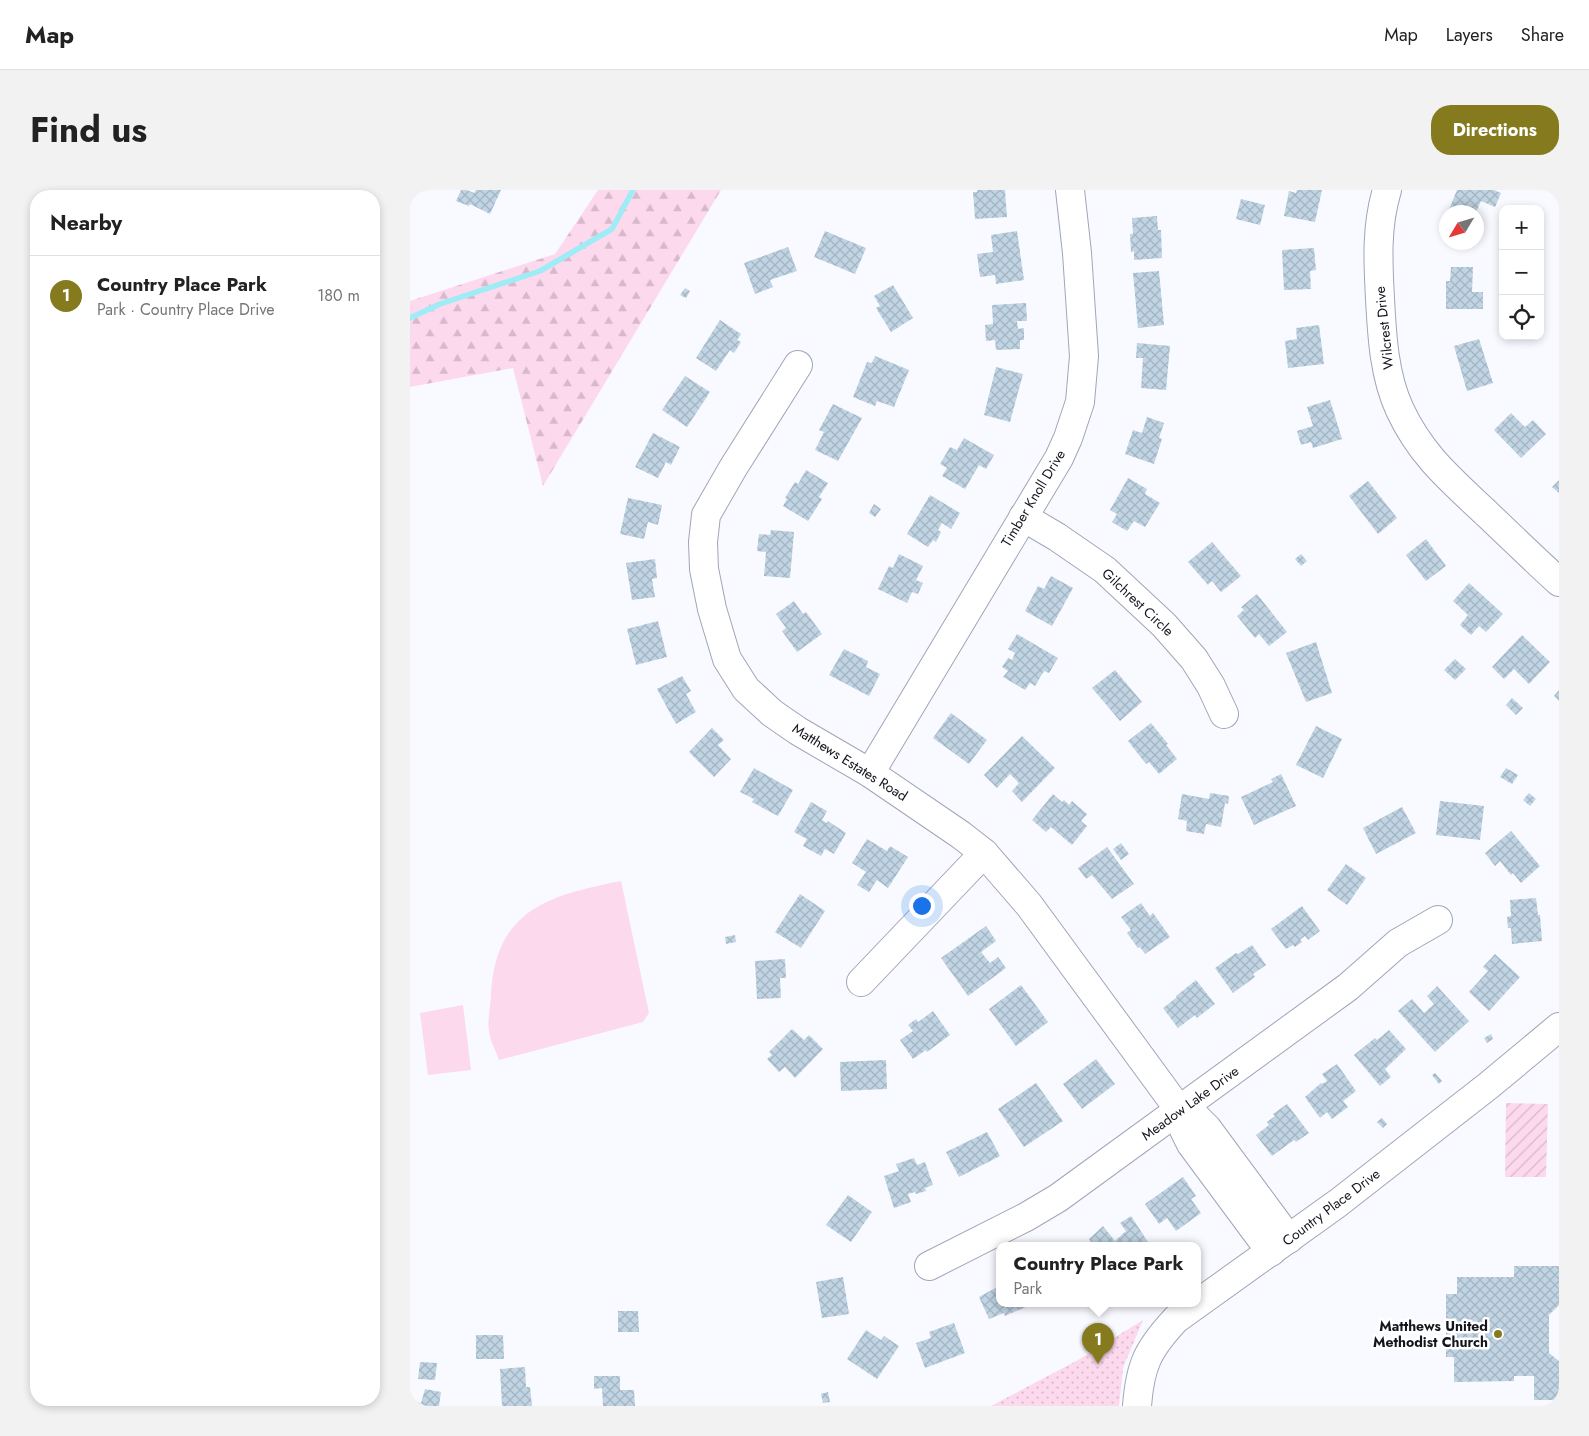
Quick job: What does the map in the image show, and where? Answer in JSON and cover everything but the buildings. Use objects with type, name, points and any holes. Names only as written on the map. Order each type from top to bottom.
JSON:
[{"type":"street","name":"Timber Knoll Drive","points":[[870,772],[1059,458],[1068,438],[1080,402],[1084,356],[1077,253],[1070,190]]},
{"type":"street","name":"Wilcrest Drive","points":[[1387,190],[1383,204],[1377,248],[1381,321],[1385,354],[1399,408],[1408,426],[1435,465],[1559,582]]},
{"type":"street","name":"Matthews Estates Road","points":[[798,365],[733,468],[706,516],[703,542],[704,569],[712,609],[727,659],[746,689],[772,713],[870,772],[961,834],[984,852],[1029,905],[1180,1111],[1184,1130],[1191,1144],[1280,1246]]},
{"type":"street","name":"Gilchrest Circle","points":[[1024,517],[1105,570],[1164,625],[1194,659],[1211,686],[1224,714]]},
{"type":"street","points":[[861,982],[984,852]]},
{"type":"street","name":"Meadow Lake Drive","points":[[929,1266],[1026,1217],[1058,1198],[1348,987],[1398,943],[1438,920]]},
{"type":"street","name":"Country Place Drive","points":[[1201,1301],[1338,1204],[1559,1027]]},
{"type":"street","name":"Country Place Drive","points":[[1137,1406],[1138,1389],[1145,1360],[1160,1336],[1176,1319],[1193,1307]]},
{"type":"green space","points":[[598,190],[721,190],[543,486],[513,368],[410,387],[410,301],[555,254]]},
{"type":"green space","points":[[621,881],[649,1013],[643,1022],[499,1060],[491,1038],[488,1022],[495,965],[503,942],[516,924],[531,911],[550,900],[595,886]]},
{"type":"green space","points":[[463,1005],[471,1070],[428,1075],[420,1013]]},
{"type":"green space","points":[[1506,1103],[1548,1104],[1546,1177],[1505,1177]]},
{"type":"green space","points":[[1143,1320],[1123,1368],[1119,1406],[991,1406],[1078,1360]]},
{"type":"waterway","points":[[410,318],[440,304],[540,271],[612,229],[633,190]]},
{"type":"place","name":"Matthews United Methodist Church","points":[[1498,1334]]},
{"type":"place","name":"Country Place Park","points":[[1098,1364]]}]
